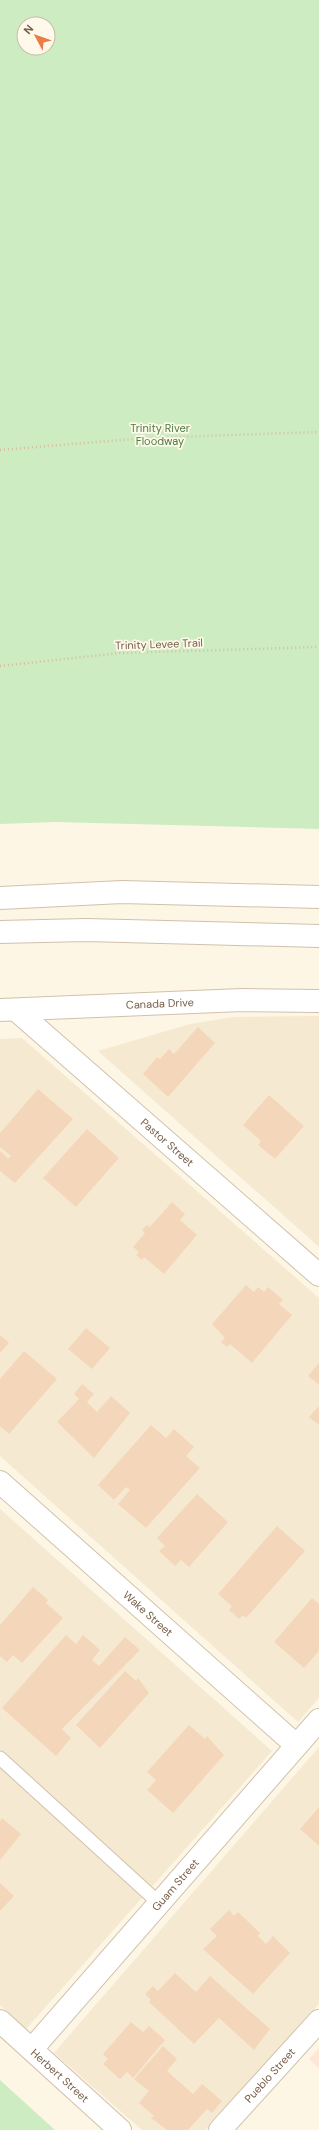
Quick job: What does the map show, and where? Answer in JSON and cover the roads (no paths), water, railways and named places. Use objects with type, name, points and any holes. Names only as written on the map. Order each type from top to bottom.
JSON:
[{"type":"street","points":[[0,898],[122,892],[319,897]]},
{"type":"street","points":[[0,932],[86,930],[319,936]]},
{"type":"street","name":"Canada Drive","points":[[8,1010],[242,1000],[319,1001]]},
{"type":"street","name":"Pastor Street","points":[[8,1010],[319,1275]]},
{"type":"street","name":"Wake Street","points":[[0,1482],[296,1746]]},
{"type":"street","name":"Guam Street","points":[[32,2049],[319,1720]]},
{"type":"street","name":"Herbert Street","points":[[0,2021],[120,2130]]},
{"type":"street","name":"Pueblo Street","points":[[220,2130],[319,2021]]},
{"type":"lane","points":[[0,1758],[159,1903]]},
{"type":"park label","name":"Trinity River Floodway","points":[[160,434]]}]
